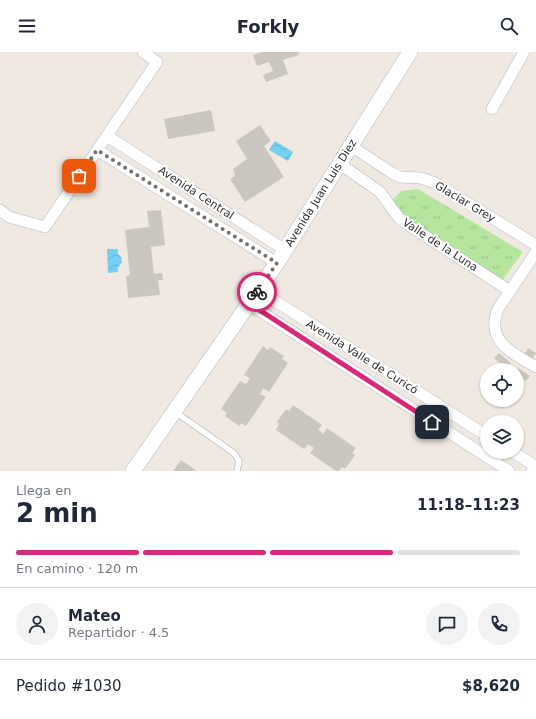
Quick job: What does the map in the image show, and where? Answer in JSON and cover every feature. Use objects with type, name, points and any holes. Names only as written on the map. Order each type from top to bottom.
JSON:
[{"type":"main road","name":"Avenida Juan Luis Diez","points":[[133,471],[176,412],[250,304],[410,52]]},
{"type":"street","points":[[492,109],[524,52]]},
{"type":"street","points":[[0,210],[9,217],[44,227],[157,62],[148,54]]},
{"type":"street","name":"Avenida Central","points":[[107,136],[285,250]]},
{"type":"street","name":"Glaciar Grey","points":[[351,146],[400,177],[421,178],[435,184],[536,245]]},
{"type":"street","name":"Avenida Central","points":[[97,150],[277,263]]},
{"type":"street","name":"Valle de la Luna","points":[[340,164],[380,192],[399,218],[405,223],[510,291]]},
{"type":"street","points":[[536,252],[495,317],[497,336],[508,350],[536,367]]},
{"type":"street","name":"Avenida Valle de Curicó","points":[[258,290],[480,432]]},
{"type":"street","name":"Avenida Valle de Curicó","points":[[250,304],[509,471]]},
{"type":"street","points":[[524,459],[536,466],[532,471]]},
{"type":"lane","points":[[176,412],[234,453],[239,461],[237,471]]},
{"type":"green space","points":[[418,189],[523,252],[500,283],[393,218],[393,200],[401,191]]},
{"type":"water","points":[[275,141],[293,152],[288,161],[269,150]]},
{"type":"water","points":[[107,249],[118,249],[118,254],[121,257],[122,262],[118,268],[118,272],[108,273]]},
{"type":"building","points":[[263,52],[299,52],[299,55],[283,60],[288,74],[266,82],[263,75],[273,71],[269,62],[257,66],[253,55]]},
{"type":"building","points":[[211,110],[215,131],[168,139],[164,119]]},
{"type":"building","points":[[260,125],[271,141],[264,146],[284,177],[245,202],[230,179],[235,176],[233,169],[247,159],[236,141]]},
{"type":"building","points":[[161,210],[165,245],[151,247],[154,274],[162,273],[163,280],[158,280],[160,295],[128,298],[126,276],[130,275],[125,230],[149,227],[147,211]]},
{"type":"building","points":[[263,346],[268,350],[270,347],[284,356],[282,359],[288,363],[269,392],[263,388],[260,394],[266,397],[246,426],[241,423],[239,426],[225,416],[227,413],[221,409],[240,381],[246,384],[250,378],[244,375]]},
{"type":"building","points":[[528,348],[536,353],[532,359],[524,355]]},
{"type":"building","points":[[499,353],[511,363],[499,363],[494,358]]},
{"type":"building","points":[[524,372],[530,376],[526,381],[524,379]]},
{"type":"building","points":[[293,405],[322,425],[318,430],[323,434],[327,428],[356,448],[352,453],[355,455],[345,469],[342,467],[339,471],[336,471],[310,453],[314,448],[308,444],[304,449],[276,430],[279,424],[277,422],[286,409],[289,411]]},
{"type":"building","points":[[181,460],[197,471],[173,471]]},
{"type":"way so far","points":[[79,176],[97,150],[277,263],[257,292]]},
{"type":"route","points":[[257,292],[250,304],[317,349],[432,422]]}]
